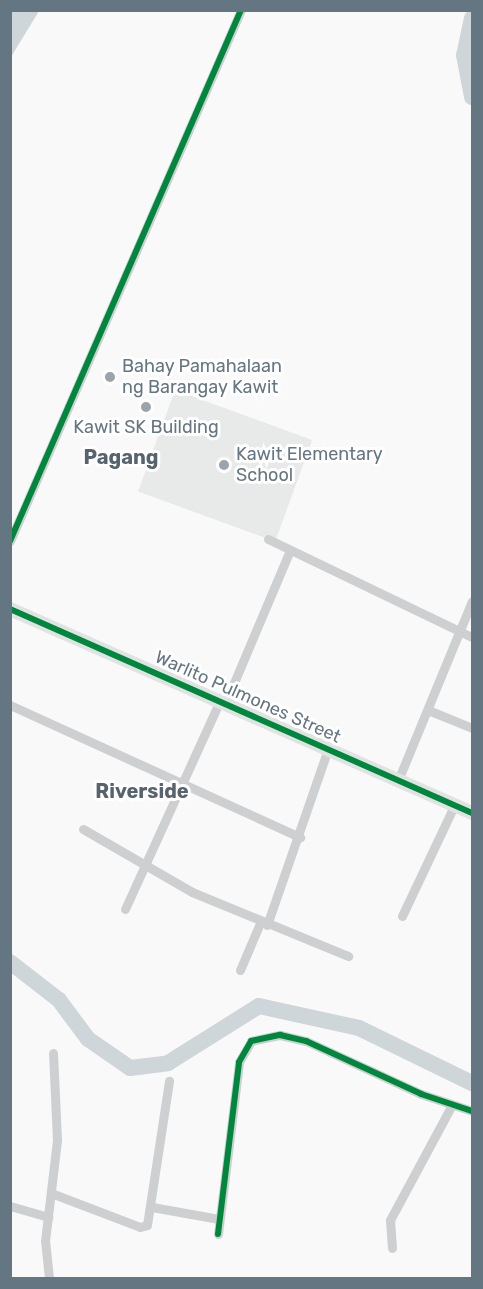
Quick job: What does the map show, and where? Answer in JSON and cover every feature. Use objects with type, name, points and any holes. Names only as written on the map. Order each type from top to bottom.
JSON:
[{"type":"street","points":[[10,541],[241,10]]},
{"type":"street","points":[[268,539],[472,637]]},
{"type":"street","points":[[125,909],[223,703],[290,550]]},
{"type":"street","points":[[399,778],[472,602]]},
{"type":"street","name":"Warlito Pulmones Street","points":[[10,609],[399,778],[472,813]]},
{"type":"street","points":[[10,705],[300,837]]},
{"type":"street","points":[[428,710],[472,728]]},
{"type":"street","points":[[240,970],[263,924],[300,837],[328,749]]},
{"type":"street","points":[[402,916],[455,804]]},
{"type":"street","points":[[83,829],[146,861],[192,892],[263,924],[348,956]]},
{"type":"street","points":[[218,1234],[239,1062],[251,1041],[280,1035],[306,1041],[452,1105],[472,1111]]},
{"type":"street","points":[[49,1278],[48,1217],[57,1140],[53,1053]]},
{"type":"street","points":[[51,1193],[140,1227],[147,1225],[152,1208],[169,1081]]},
{"type":"street","points":[[392,1248],[392,1215],[452,1105]]},
{"type":"street","points":[[10,1206],[48,1217]]},
{"type":"street","points":[[152,1208],[219,1219]]},
{"type":"shaded area","points":[[12,11],[39,11],[11,57],[10,16]]},
{"type":"shaded area","name":"Kawit Elementary School","points":[[175,390],[312,440],[275,541],[138,491]]},
{"type":"waterway","points":[[472,18],[464,55],[472,97]]},
{"type":"waterway","points":[[10,962],[59,1000],[88,1039],[130,1068],[168,1063],[259,1006],[359,1028],[472,1083]]},
{"type":"cycle path","points":[[10,541],[241,10]]},
{"type":"cycle path","points":[[10,609],[472,813]]},
{"type":"cycle path","points":[[218,1234],[239,1062],[251,1041],[280,1035],[306,1041],[421,1094],[472,1111]]},
{"type":"place","name":"Bahay Pamahalaan ng Barangay Kawit","points":[[110,377]]},
{"type":"place","name":"Kawit SK Building","points":[[146,407]]},
{"type":"place","name":"Kawit Elementary School","points":[[224,465]]},
{"type":"district","name":"Pagang","points":[[121,457]]},
{"type":"district","name":"Riverside","points":[[142,791]]}]
